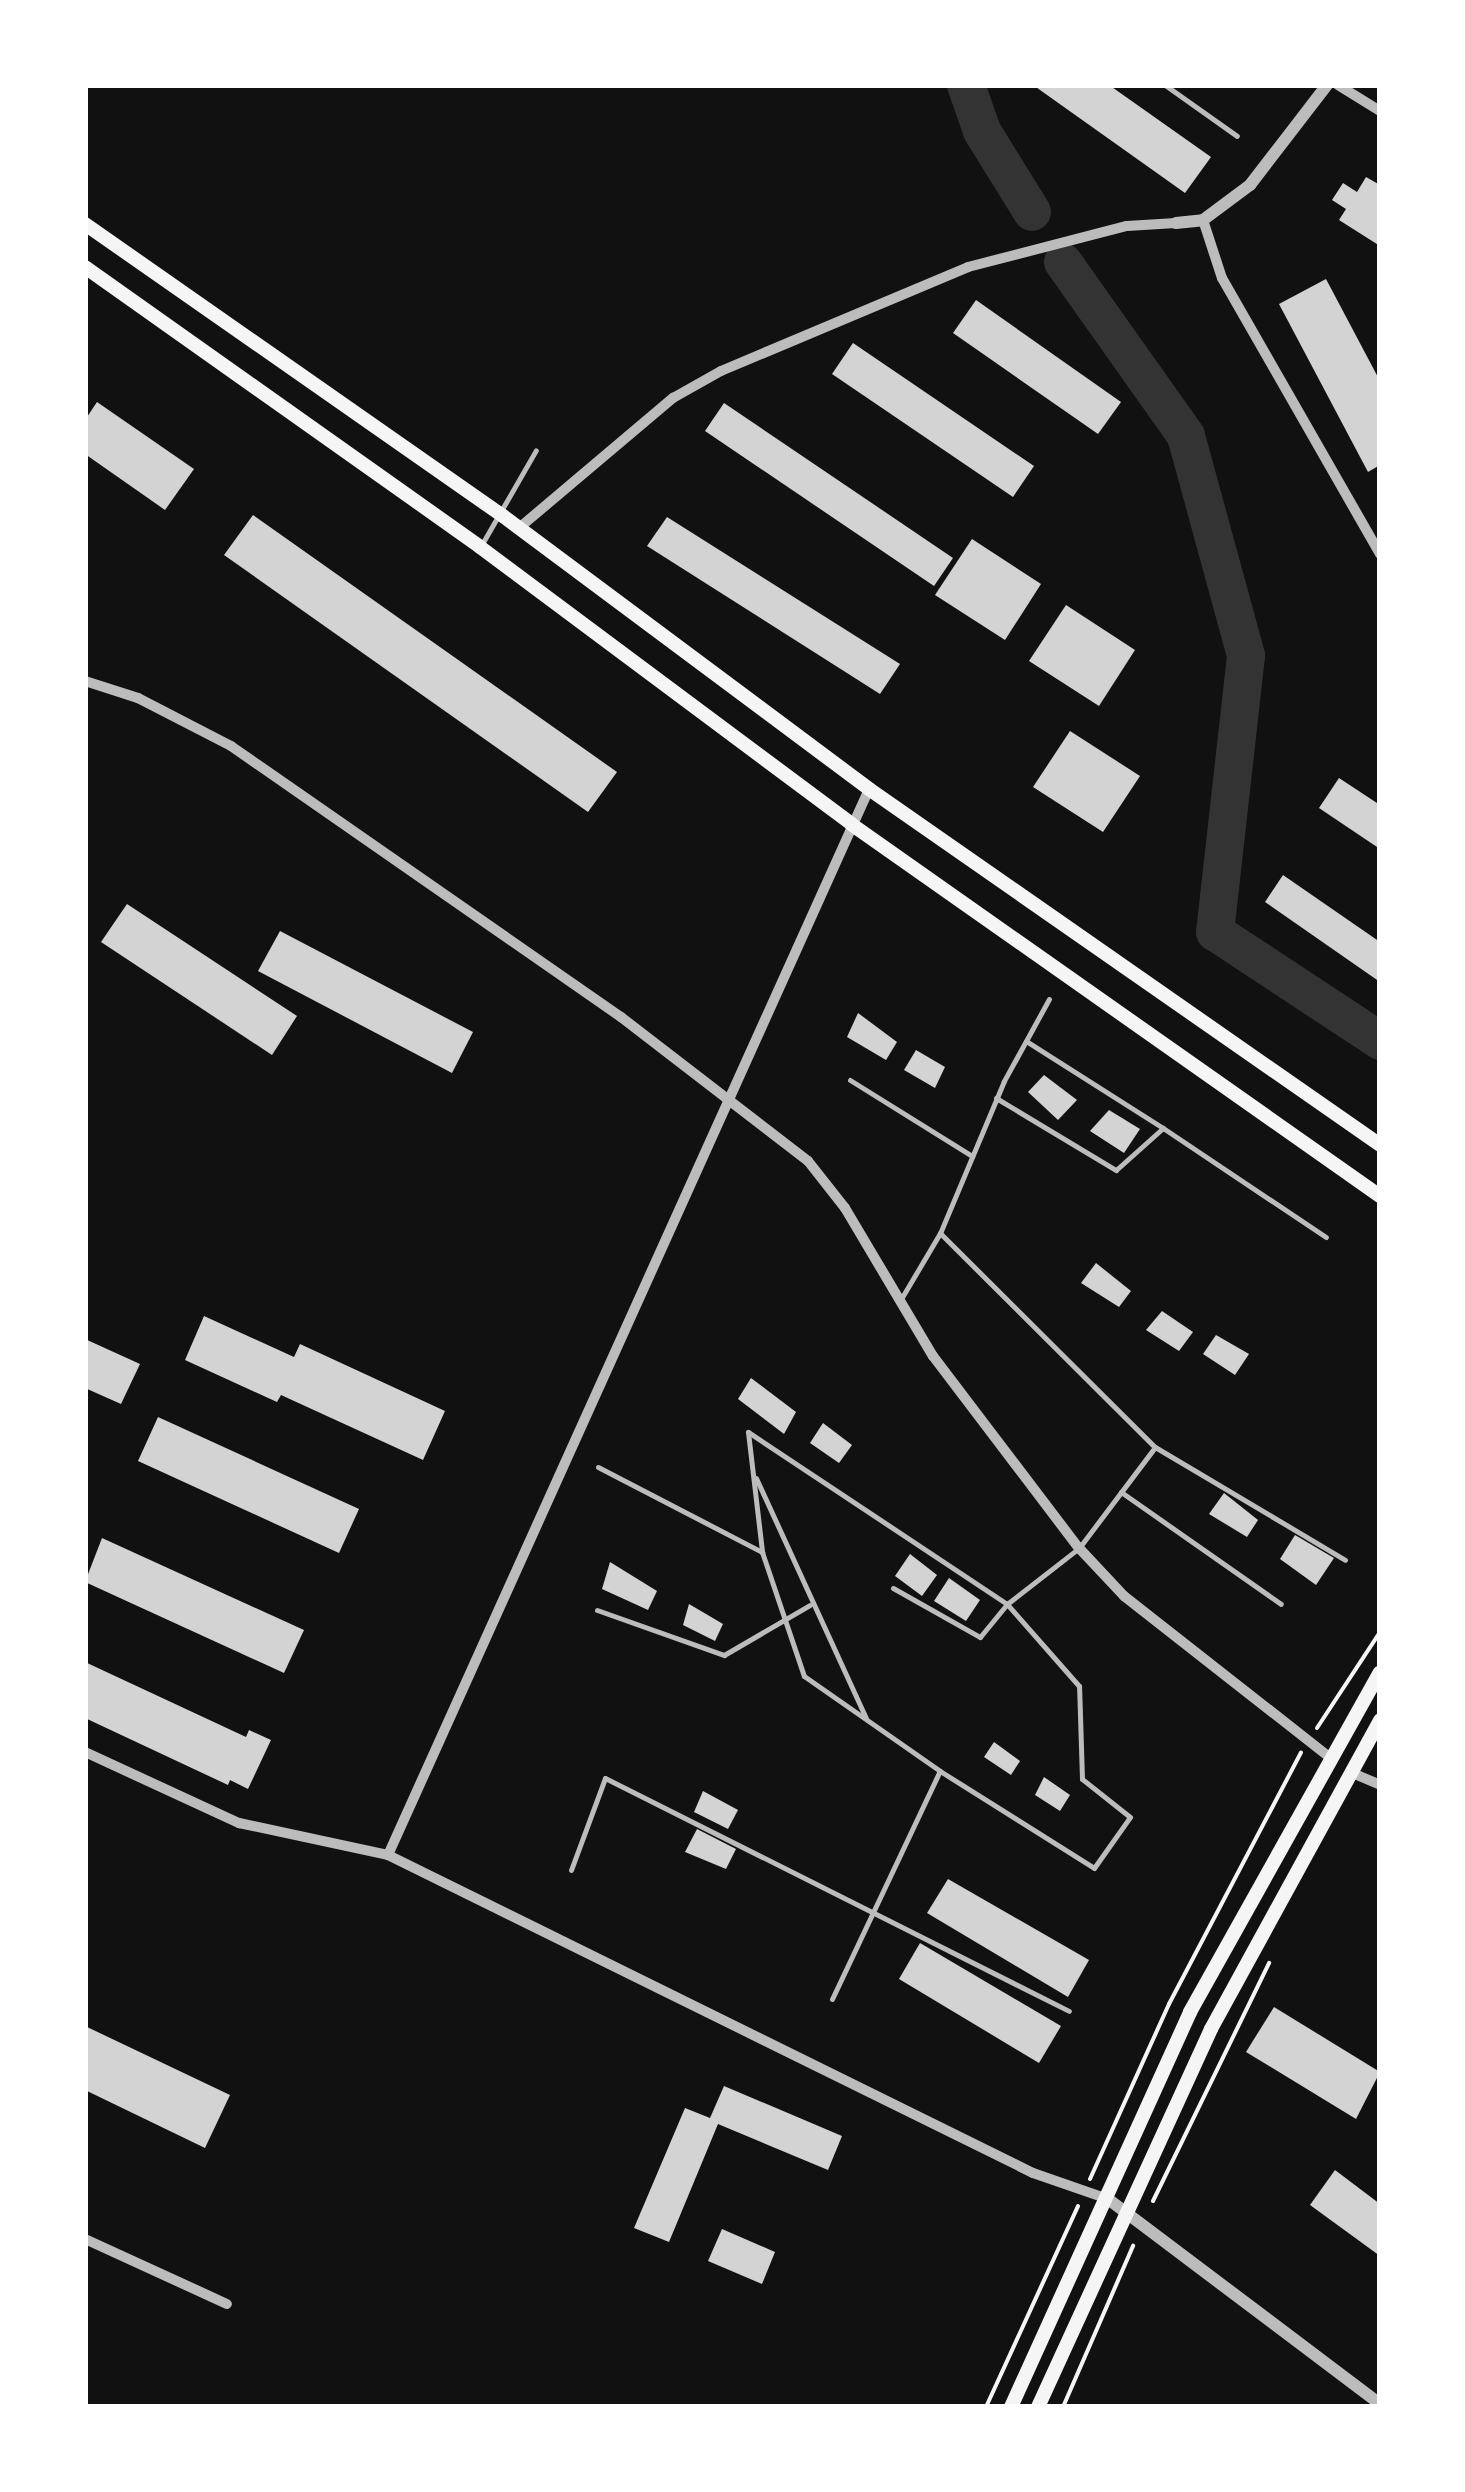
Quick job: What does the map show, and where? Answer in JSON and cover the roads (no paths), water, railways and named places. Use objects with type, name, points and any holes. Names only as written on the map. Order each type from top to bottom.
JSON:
[{"type":"main road","points":[[85,224],[503,516],[869,789],[1380,1146]]},
{"type":"main road","points":[[85,267],[480,546],[850,824],[1380,1196]]},
{"type":"main road","points":[[1011,2407],[1190,2012],[1328,1756],[1380,1672]]},
{"type":"main road","points":[[1038,2407],[1210,2029],[1380,1720]]},
{"type":"street","points":[[519,528],[673,398],[720,371],[968,267],[1126,226],[1203,220],[1250,185],[1327,85]]},
{"type":"street","points":[[1338,85],[1380,111]]},
{"type":"street","points":[[1203,220],[1222,278],[1380,554]]},
{"type":"street","points":[[85,681],[138,698],[231,746],[726,1094],[808,1161],[845,1208],[933,1356],[1079,1548],[1124,1596],[1328,1756]]},
{"type":"street","points":[[388,1855],[726,1094],[869,789]]},
{"type":"street","points":[[85,1752],[239,1823],[388,1855],[1033,2173],[1108,2199],[1380,2404]]},
{"type":"street","points":[[1350,1772],[1380,1785]]},
{"type":"street","points":[[85,2239],[227,2304]]},
{"type":"lane","points":[[1164,85],[1236,136]]},
{"type":"lane","points":[[480,546],[503,516],[536,450]]},
{"type":"lane","points":[[900,1300],[940,1233],[996,1098],[1049,999]]},
{"type":"lane","points":[[1026,1041],[1326,1237]]},
{"type":"lane","points":[[850,1080],[972,1156]]},
{"type":"lane","points":[[996,1098],[1116,1170],[1163,1128]]},
{"type":"lane","points":[[940,1233],[1155,1447],[1345,1560]]},
{"type":"lane","points":[[748,1432],[1006,1604],[1079,1686],[1082,1779],[1130,1818],[1094,1868],[940,1772],[804,1676],[762,1552],[752,1470],[748,1432]]},
{"type":"lane","points":[[893,1588],[980,1638],[1006,1604],[1079,1548],[1155,1447]]},
{"type":"lane","points":[[598,1467],[762,1552]]},
{"type":"lane","points":[[752,1470],[810,1605],[868,1721]]},
{"type":"lane","points":[[1121,1492],[1281,1604]]},
{"type":"lane","points":[[597,1610],[724,1655],[810,1605]]},
{"type":"lane","points":[[832,1999],[940,1772]]},
{"type":"lane","points":[[570,1870],[605,1778],[874,1910],[1069,2012]]},
{"type":"waterway","points":[[966,85],[982,131],[1032,212]]},
{"type":"waterway","points":[[1063,262],[1186,436],[1246,656],[1215,932],[1380,1041]]}]
